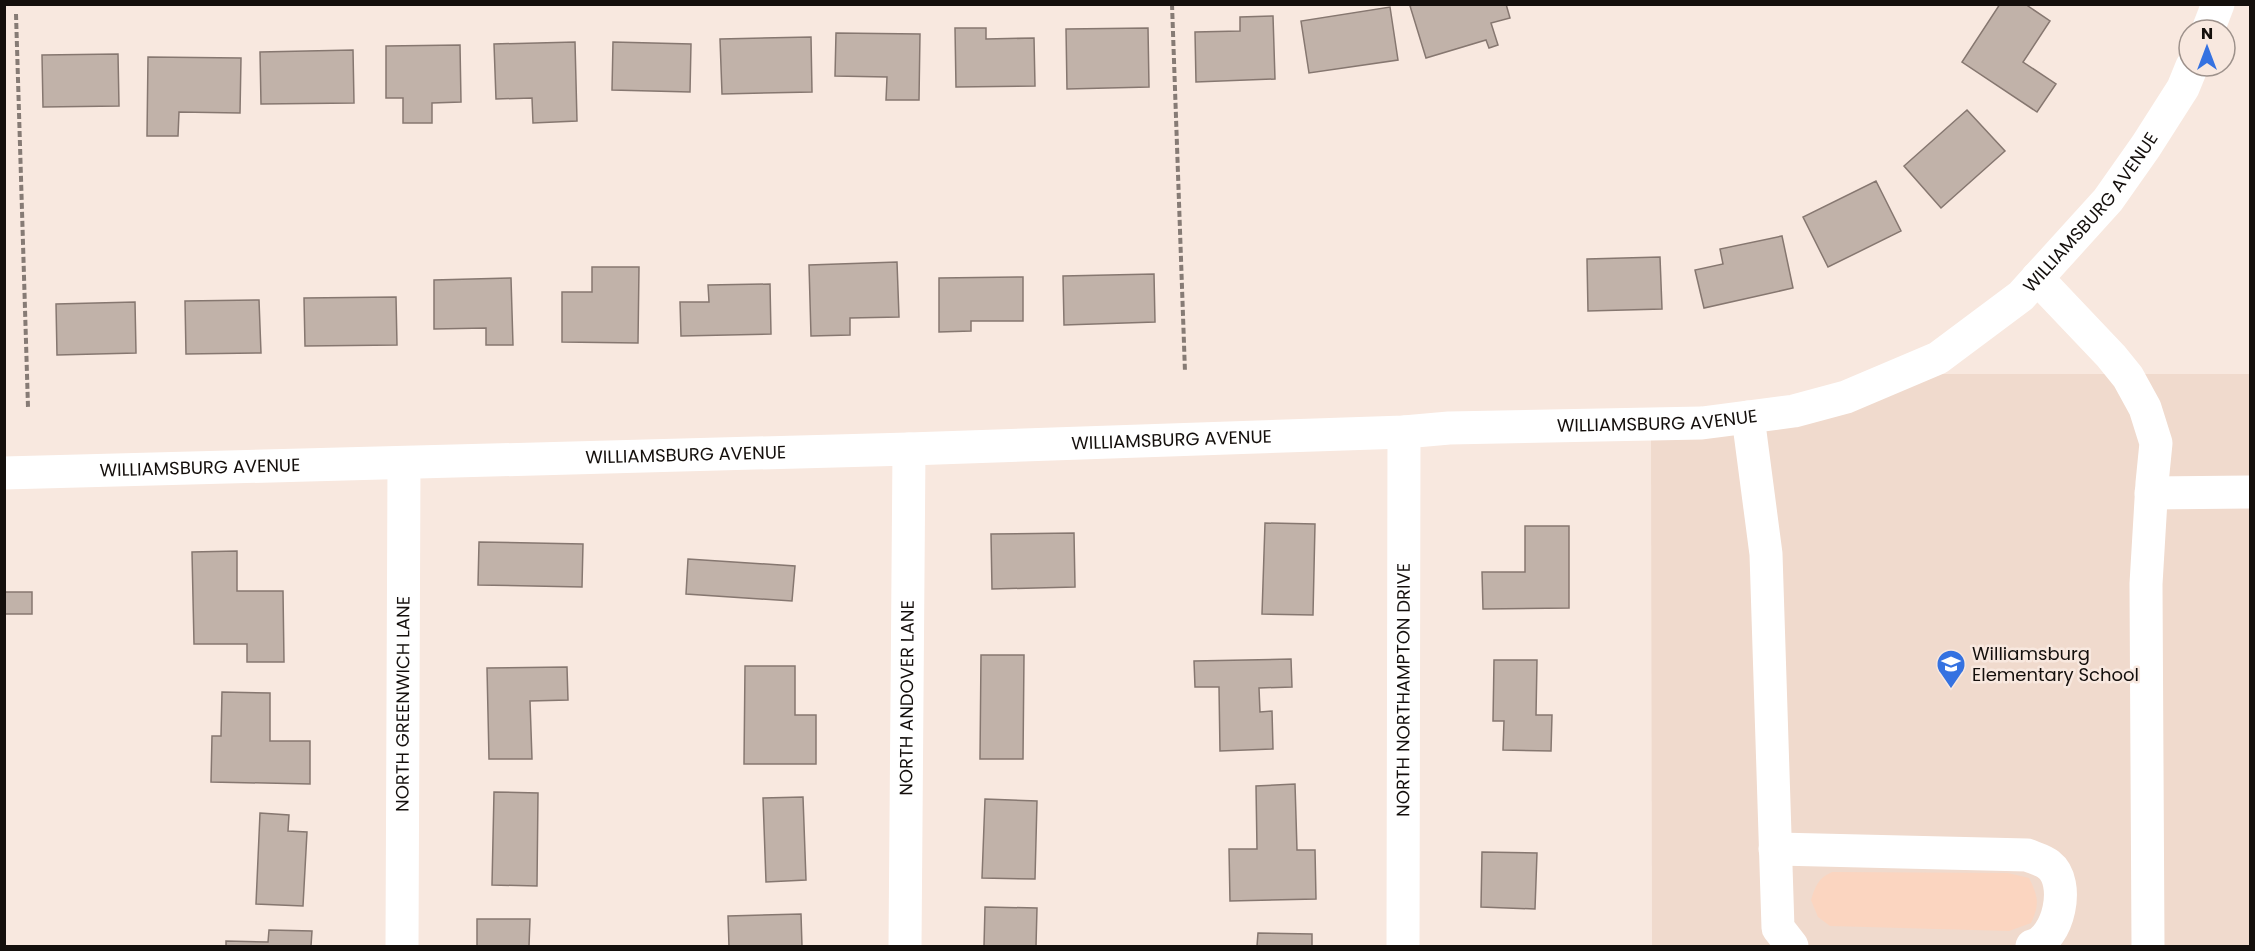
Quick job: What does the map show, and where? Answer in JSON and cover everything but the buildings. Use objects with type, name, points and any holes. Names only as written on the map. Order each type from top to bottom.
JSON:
[{"type":"street","name":"WILLIAMSBURG AVENUE","points":[[4,473],[909,449],[1404,432],[1449,428],[1702,423],[1794,411],[1846,397],[1938,358],[2021,296],[2108,200],[2146,146],[2187,78]]},
{"type":"street","points":[[2037,279],[2111,356],[2128,377],[2145,408],[2156,443],[2146,584],[2148,946]]},
{"type":"street","points":[[1748,417],[1766,554],[1778,928],[1792,946]]},
{"type":"street","name":"NORTH NORTHAMPTON DRIVE","points":[[1403,946],[1404,432]]},
{"type":"street","name":"NORTH ANDOVER LANE","points":[[905,946],[909,449]]},
{"type":"street","name":"NORTH GREENWICH LANE","points":[[402,946],[404,463]]},
{"type":"street","points":[[2151,493],[2250,492]]},
{"type":"street","points":[[1775,849],[2027,855],[2050,865],[2062,888],[2057,920],[2039,945],[2032,946]]},
{"type":"path","points":[[1172,4],[1185,372]]},
{"type":"path","points":[[16,14],[28,407]]},
{"type":"shaded area","name":"Williamsburg Elementary School","points":[[1929,374],[2250,374],[2250,946],[1652,946],[1651,432]]},
{"type":"shaded area","points":[[1832,872],[2008,873],[2029,878],[2036,895],[2037,905],[2031,923],[2009,931],[1830,926],[1818,917],[1811,900],[1818,883]]},
{"type":"place","name":"Williamsburg Elementary School","points":[[1951,690]]}]
